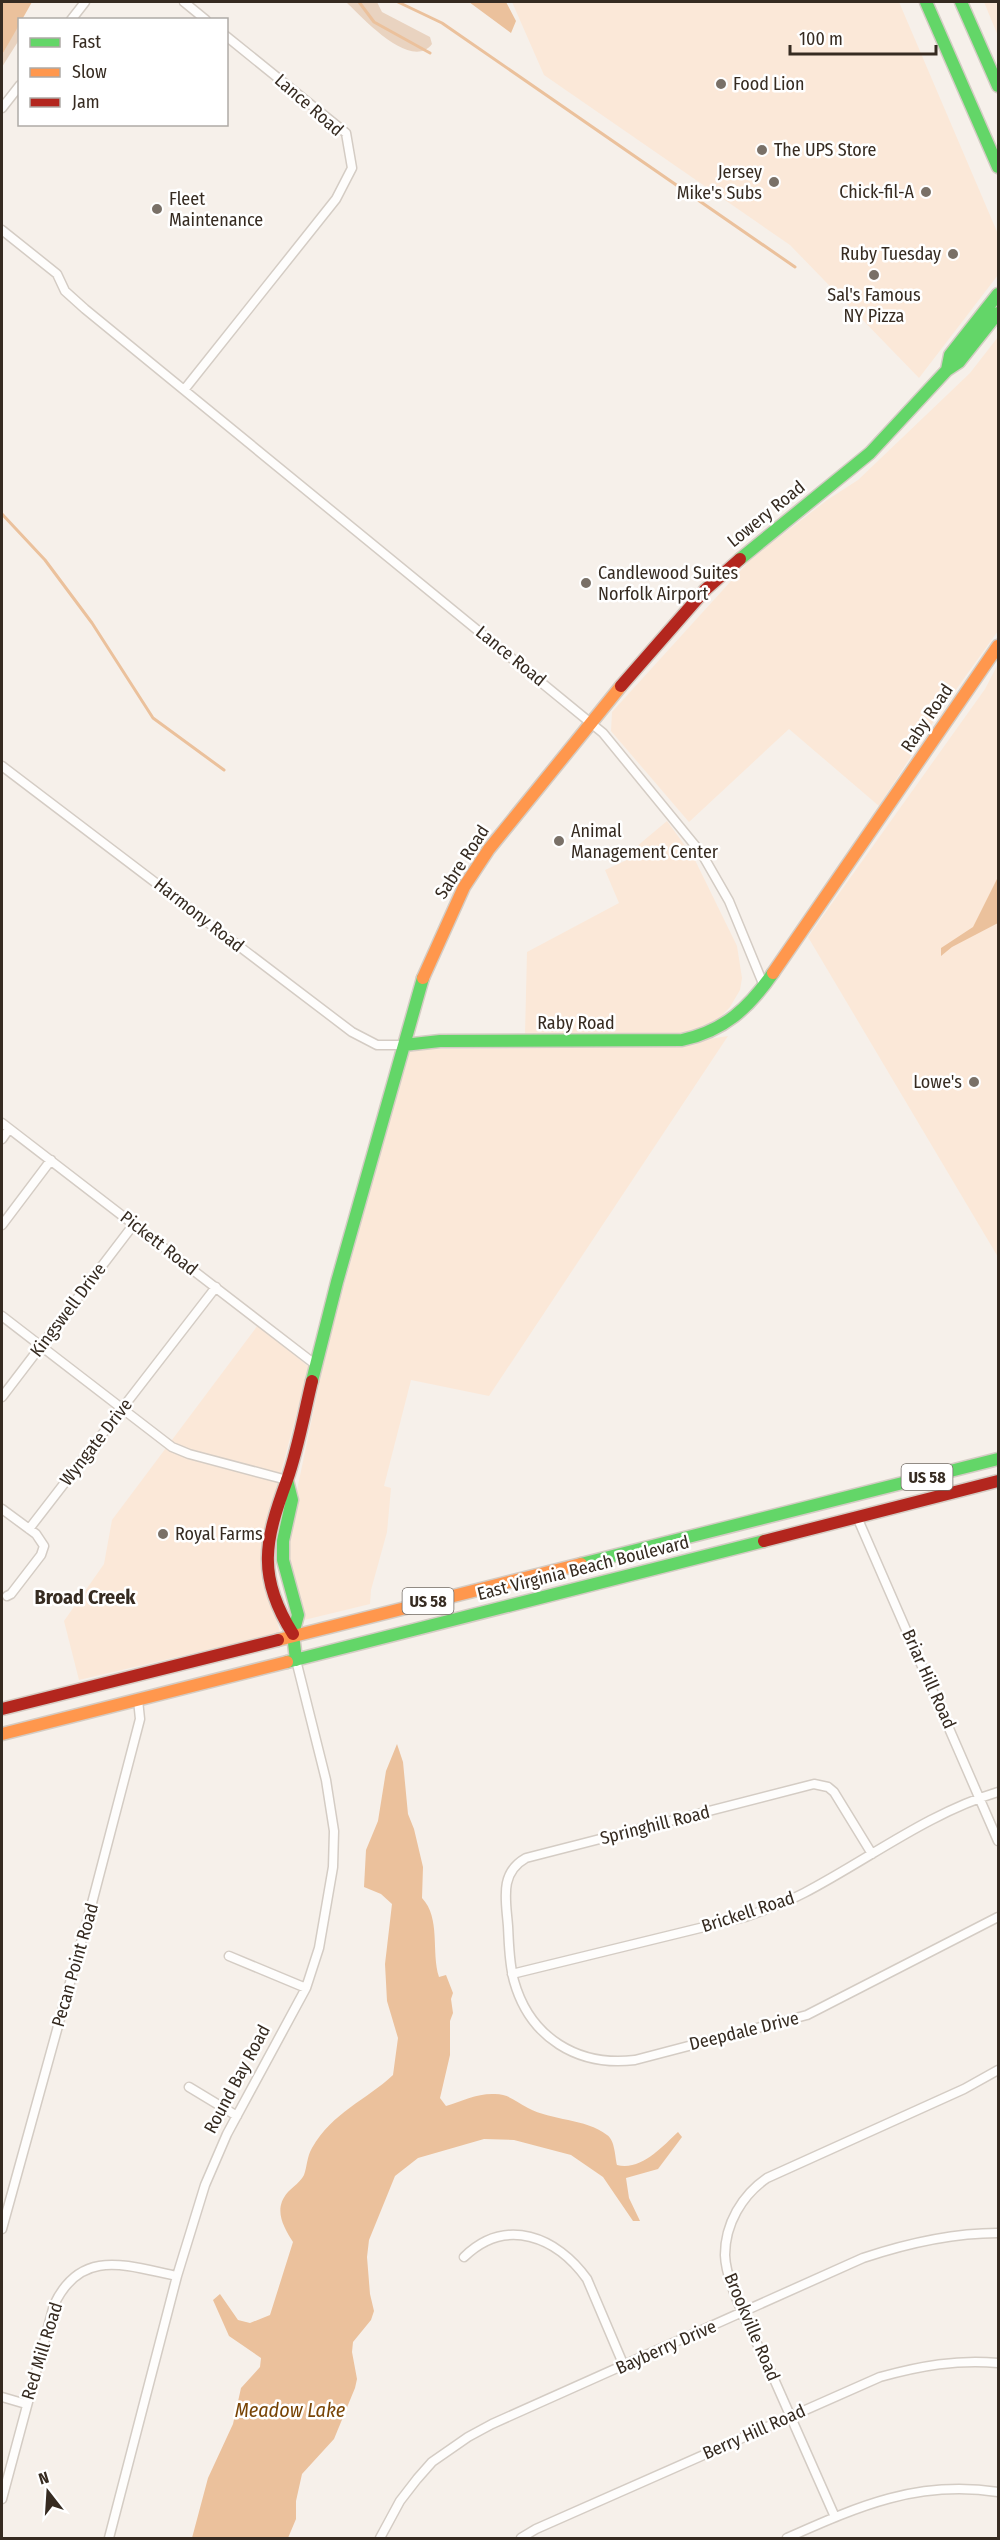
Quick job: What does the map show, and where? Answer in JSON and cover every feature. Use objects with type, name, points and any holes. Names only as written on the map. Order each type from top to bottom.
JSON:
[{"type":"street","points":[[73,18],[85,2]]},
{"type":"street","points":[[184,2],[204,18]]},
{"type":"street","points":[[927,2],[999,167]]},
{"type":"street","points":[[961,2],[999,86]]},
{"type":"street","name":"Lance Road","points":[[184,390],[336,199],[352,168],[346,133],[228,38]]},
{"type":"street","points":[[2,108],[18,88]]},
{"type":"street","name":"Lance Road","points":[[2,230],[57,274],[65,291],[85,309],[591,722],[702,854],[729,901],[764,986]]},
{"type":"street","name":"Lowery Road","points":[[947,370],[950,355],[999,294]]},
{"type":"street","name":"Lowery Road","points":[[591,722],[705,591],[769,533],[870,453],[947,370],[958,362],[996,316]]},
{"type":"street","name":"Raby Road","points":[[404,1045],[440,1041],[662,1041],[691,1038],[716,1032],[728,1025],[739,1016],[764,986],[999,646]]},
{"type":"street","name":"Sabre Road","points":[[404,1045],[425,972],[464,887],[489,849],[591,722]]},
{"type":"street","name":"Harmony Road","points":[[2,766],[352,1032],[377,1046],[404,1045]]},
{"type":"street","points":[[293,1634],[298,1615],[283,1560],[283,1541],[292,1500],[287,1480],[316,1365],[404,1045]]},
{"type":"street","points":[[2,1139],[5,1126]]},
{"type":"street","name":"Pickett Road","points":[[5,1126],[316,1365]]},
{"type":"street","points":[[2,1225],[51,1160]]},
{"type":"street","name":"Kingswell Drive","points":[[2,1397],[134,1224]]},
{"type":"street","name":"Wyngate Drive","points":[[29,1530],[216,1287]]},
{"type":"street","points":[[2,1316],[172,1447],[189,1454],[287,1480]]},
{"type":"street","name":"East Virginia Beach Boulevard","points":[[2,1709],[293,1634],[999,1459]]},
{"type":"street","name":"East Virginia Beach Boulevard","points":[[2,1734],[999,1481]]},
{"type":"street","points":[[2,1509],[42,1541],[43,1552],[11,1594],[7,1596]]},
{"type":"street","name":"Briar Hill Road","points":[[857,1517],[999,1841]]},
{"type":"street","name":"Round Bay Road","points":[[109,2538],[177,2276],[204,2185],[237,2116],[306,1988],[319,1948],[334,1857],[334,1831],[326,1780],[296,1660],[293,1634]]},
{"type":"street","name":"Pecan Point Road","points":[[2,2229],[140,1719],[138,1700]]},
{"type":"street","name":"Springhill Road","points":[[512,1974],[506,1882],[512,1868],[526,1858],[814,1784],[828,1787],[834,1792],[872,1854]]},
{"type":"street","name":"Brickell Road","points":[[512,1974],[754,1913],[803,1894],[950,1810],[980,1797],[999,1792]]},
{"type":"street","name":"Deepdale Drive","points":[[512,1974],[527,2013],[548,2038],[574,2054],[591,2059],[619,2062],[807,2015],[999,1917]]},
{"type":"street","points":[[229,1956],[306,1988]]},
{"type":"street","name":"Brookville Road","points":[[835,2517],[743,2313],[727,2271],[725,2245],[738,2208],[756,2186],[778,2173],[964,2089],[999,2070]]},
{"type":"street","points":[[189,2087],[237,2116]]},
{"type":"street","name":"Bayberry Drive","points":[[380,2538],[400,2501],[417,2479],[445,2452],[492,2424],[836,2270],[892,2248],[956,2235],[999,2233]]},
{"type":"street","points":[[464,2257],[483,2242],[508,2235],[532,2237],[554,2246],[579,2267],[587,2279],[624,2366]]},
{"type":"street","name":"Red Mill Road","points":[[2,2499],[54,2305],[67,2283],[88,2268],[114,2264],[177,2276]]},
{"type":"street","name":"Berry Hill Road","points":[[521,2538],[547,2524],[852,2388],[909,2369],[964,2361],[999,2363]]},
{"type":"street","points":[[2,2397],[26,2404]]},
{"type":"street","points":[[787,2538],[864,2505],[912,2492],[965,2488],[999,2492]]},
{"type":"shaded area","points":[[346,2],[377,2],[382,12],[430,37],[432,44],[423,51],[412,51],[400,47],[374,29]]},
{"type":"shaded area","points":[[512,2],[899,2],[998,234],[998,275],[919,378],[790,245],[544,75]]},
{"type":"shaded area","points":[[984,2],[998,2],[998,36]]},
{"type":"shaded area","points":[[18,25],[18,42],[2,67],[2,55]]},
{"type":"shaded area","points":[[998,337],[998,631],[937,716],[879,806],[789,729],[689,822],[611,731],[612,712],[751,559],[827,500],[858,480],[970,373]]},
{"type":"shaded area","points":[[998,664],[998,1257],[808,937],[985,689]]},
{"type":"shaded area","points":[[667,821],[694,858],[737,946],[742,978],[740,990],[730,1007],[719,1019],[703,1029],[686,1033],[525,1035],[527,952],[619,903],[605,870],[629,859],[636,847]]},
{"type":"shaded area","points":[[728,1036],[489,1396],[411,1380],[384,1486],[391,1488],[387,1532],[371,1590],[370,1604],[304,1620],[287,1570],[287,1538],[325,1356],[408,1049],[657,1047]]},
{"type":"shaded area","points":[[258,1325],[309,1367],[278,1483],[263,1561],[280,1633],[79,1680],[64,1621],[104,1564],[112,1520]]},
{"type":"water","points":[[2,2],[32,2],[23,18],[18,18],[18,27],[2,55]]},
{"type":"water","points":[[469,2],[506,2],[516,21],[511,33]]},
{"type":"water","points":[[998,877],[998,923],[952,947],[941,956],[941,948],[973,927]]},
{"type":"water","name":"Meadow Lake","points":[[397,1744],[403,1762],[408,1814],[423,1867],[422,1898],[432,1915],[434,1925],[439,1977],[446,1975],[453,1993],[450,2055],[440,2098],[446,2106],[476,2096],[500,2094],[537,2112],[589,2125],[610,2137],[617,2165],[626,2166],[643,2161],[658,2151],[678,2132],[682,2137],[658,2169],[626,2178],[629,2198],[640,2221],[633,2221],[603,2177],[571,2155],[514,2140],[484,2139],[418,2158],[395,2176],[369,2240],[367,2257],[374,2311],[371,2320],[353,2342],[352,2352],[357,2379],[355,2388],[334,2439],[302,2474],[296,2501],[296,2519],[288,2538],[192,2538],[208,2478],[233,2424],[241,2388],[260,2367],[261,2358],[229,2336],[213,2300],[220,2294],[238,2320],[250,2323],[270,2315],[293,2242],[281,2217],[283,2198],[303,2177],[310,2151],[320,2136],[339,2116],[393,2075],[398,2038],[387,2001],[385,1964],[392,1904],[381,1894],[364,1887],[366,1850],[378,1821],[386,1771]]},
{"type":"waterway","points":[[359,2],[374,22],[430,53]]},
{"type":"waterway","points":[[398,2],[442,23],[795,267]]},
{"type":"waterway","points":[[2,514],[45,560],[92,623],[153,718],[224,770]]},
{"type":"traffic: fast","points":[[926,2],[998,167]]},
{"type":"traffic: fast","points":[[961,2],[998,86]]},
{"type":"traffic: fast","points":[[947,370],[950,355],[998,294]]},
{"type":"traffic: fast","points":[[740,559],[870,453],[947,370],[959,362],[998,313]]},
{"type":"traffic: fast","points":[[991,321],[998,315]]},
{"type":"traffic: fast","points":[[404,1045],[440,1041],[682,1040],[711,1031],[734,1016],[755,997],[773,973]]},
{"type":"traffic: fast","points":[[312,1381],[337,1282],[423,978]]},
{"type":"traffic: fast","points":[[581,1564],[998,1459]]},
{"type":"traffic: fast","points":[[287,1480],[292,1500],[283,1541],[283,1560],[298,1615],[293,1634],[296,1660]]},
{"type":"traffic: fast","points":[[287,1662],[764,1541]]},
{"type":"traffic: slow","points":[[773,973],[998,646]]},
{"type":"traffic: slow","points":[[423,978],[464,887],[489,849],[621,686]]},
{"type":"traffic: slow","points":[[278,1640],[581,1564]]},
{"type":"traffic: slow","points":[[2,1734],[287,1662]]},
{"type":"traffic: jam","points":[[621,686],[705,590],[740,559]]},
{"type":"traffic: jam","points":[[293,1634],[273,1594],[269,1576],[269,1540],[294,1456],[312,1381]]},
{"type":"traffic: jam","points":[[764,1541],[998,1481]]},
{"type":"traffic: jam","points":[[2,1709],[278,1640]]},
{"type":"place","name":"Food Lion","points":[[721,84]]},
{"type":"place","name":"The UPS Store","points":[[762,150]]},
{"type":"place","name":"Jersey Mike's Subs","points":[[774,182]]},
{"type":"place","name":"Chick-fil-A","points":[[926,192]]},
{"type":"place","name":"Fleet Maintenance","points":[[157,209]]},
{"type":"place","name":"Ruby Tuesday","points":[[953,254]]},
{"type":"place","name":"Sal's Famous NY Pizza","points":[[874,275]]},
{"type":"place","name":"Candlewood Suites Norfolk Airport","points":[[586,583]]},
{"type":"place","name":"Animal Management Center","points":[[559,841]]},
{"type":"place","name":"Lowe's","points":[[974,1082]]},
{"type":"place","name":"Royal Farms","points":[[163,1534]]},
{"type":"district","name":"Broad Creek","points":[[85,1597]]}]
